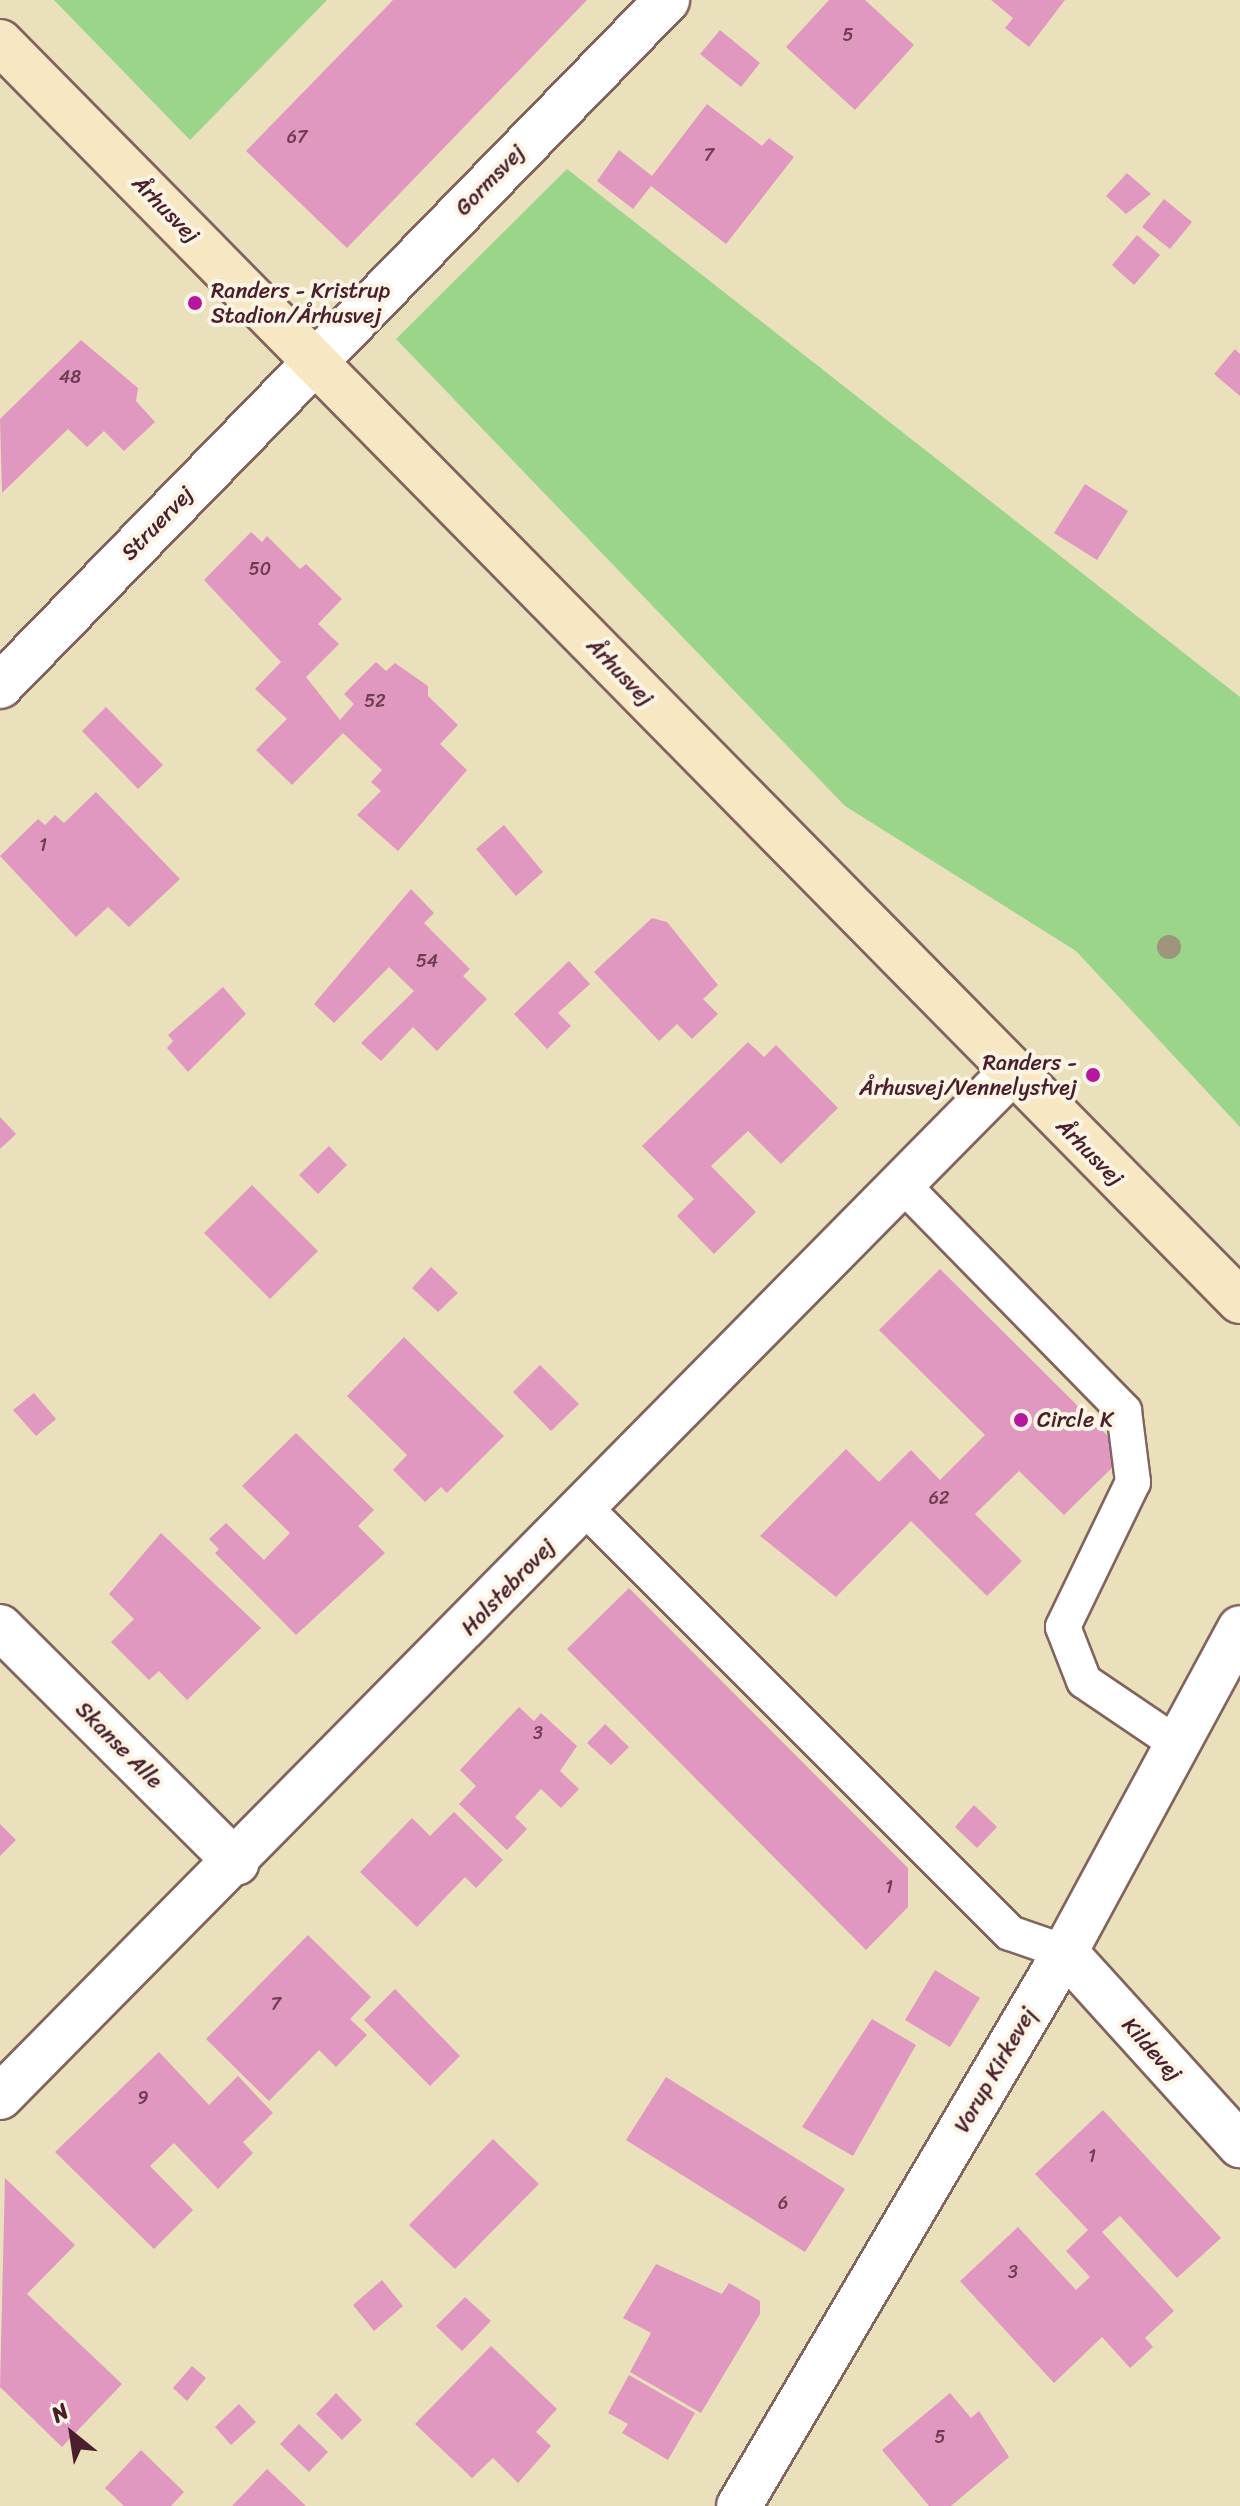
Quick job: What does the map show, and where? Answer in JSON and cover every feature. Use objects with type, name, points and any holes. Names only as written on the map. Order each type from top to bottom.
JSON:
[{"type":"main road","name":"Århusvej","points":[[0,42],[1011,1073],[1240,1301]]},
{"type":"street","name":"Gormsvej","points":[[314,359],[667,0]]},
{"type":"street","name":"Struervej","points":[[0,686],[314,359]]},
{"type":"street","name":"Holstebrovej","points":[[0,2097],[237,1863],[1011,1073]]},
{"type":"street","name":"Skanse Alle","points":[[0,1627],[237,1863]]},
{"type":"street","name":"Vorup Kirkevej","points":[[739,2506],[1065,1952],[1180,1746],[1240,1628]]},
{"type":"street","name":"Kildevej","points":[[1065,1952],[1240,2145]]},
{"type":"lane","points":[[903,1185],[1124,1411],[1133,1482],[1063,1627],[1084,1681],[1180,1746]]},
{"type":"lane","points":[[585,1508],[1010,1933],[1065,1952]]},
{"type":"green space","points":[[54,0],[327,0],[190,140]]},
{"type":"green space","points":[[567,169],[1240,697],[1240,1127],[1076,951],[845,806],[396,339]]},
{"type":"building","points":[[393,0],[587,0],[347,248],[246,151]]},
{"type":"building","points":[[829,0],[865,0],[914,45],[855,110],[786,47]]},
{"type":"building","points":[[991,0],[1065,0],[1029,47],[1005,28],[1013,18]]},
{"type":"building","points":[[720,30],[760,63],[741,87],[700,54]]},
{"type":"building","points":[[707,104],[762,146],[769,138],[794,157],[726,244],[651,186],[633,209],[597,181],[619,150],[652,176]]},
{"type":"building","points":[[1127,173],[1151,194],[1126,214],[1106,196]]},
{"type":"building","points":[[1164,199],[1192,222],[1170,249],[1142,227]]},
{"type":"building","points":[[1137,235],[1160,255],[1134,285],[1112,265]]},
{"type":"building","points":[[81,340],[138,388],[136,401],[155,422],[124,451],[104,431],[87,447],[68,429],[2,493],[0,419]]},
{"type":"building","points":[[1235,349],[1240,354],[1240,396],[1214,374]]},
{"type":"building","points":[[1085,484],[1128,511],[1097,560],[1054,533]]},
{"type":"building","points":[[251,532],[262,542],[267,536],[300,569],[306,564],[342,599],[318,624],[339,644],[306,677],[340,720],[354,704],[344,694],[376,662],[386,671],[395,663],[428,686],[428,696],[458,725],[440,744],[467,770],[398,851],[357,815],[381,791],[371,782],[382,770],[343,733],[292,785],[256,750],[287,719],[255,689],[281,662],[204,580]]},
{"type":"building","points":[[106,707],[163,765],[138,789],[82,731]]},
{"type":"building","points":[[96,792],[180,879],[129,927],[108,907],[76,937],[0,856],[38,819],[45,825],[55,815],[64,823]]},
{"type":"building","points":[[504,825],[543,872],[516,896],[476,849]]},
{"type":"building","points":[[411,889],[434,913],[424,923],[470,969],[463,976],[487,999],[437,1051],[413,1027],[381,1061],[361,1043],[414,991],[389,967],[334,1023],[314,1004]]},
{"type":"building","points":[[652,918],[667,922],[718,985],[703,999],[718,1014],[692,1039],[677,1024],[659,1041],[594,972]]},
{"type":"building","points":[[569,961],[590,984],[558,1013],[571,1026],[547,1049],[514,1014]]},
{"type":"building","points":[[223,987],[246,1014],[188,1072],[167,1048],[173,1041],[168,1035]]},
{"type":"building","points":[[748,1042],[764,1057],[776,1045],[838,1108],[781,1164],[748,1131],[711,1166],[756,1212],[714,1254],[677,1216],[694,1199],[642,1146]]},
{"type":"building","points":[[0,1117],[16,1134],[0,1149]]},
{"type":"building","points":[[329,1146],[347,1165],[318,1194],[299,1175]]},
{"type":"building","points":[[252,1185],[318,1251],[270,1299],[204,1233]]},
{"type":"building","points":[[431,1267],[458,1293],[438,1312],[412,1288]]},
{"type":"building","points":[[940,1269],[1126,1454],[1064,1515],[1019,1471],[975,1514],[1022,1561],[987,1596],[911,1521],[836,1597],[760,1536],[846,1449],[879,1482],[911,1450],[940,1480],[985,1435],[879,1330]]},
{"type":"building","points":[[404,1337],[504,1436],[447,1493],[441,1487],[425,1502],[393,1470],[407,1455],[347,1396]]},
{"type":"building","points":[[540,1365],[579,1404],[551,1431],[513,1392]]},
{"type":"building","points":[[34,1393],[56,1419],[36,1436],[13,1410]]},
{"type":"building","points":[[296,1433],[374,1510],[358,1526],[385,1553],[296,1635],[215,1553],[219,1549],[209,1539],[226,1523],[264,1560],[290,1533],[242,1486]]},
{"type":"building","points":[[161,1533],[261,1628],[187,1700],[159,1671],[149,1680],[111,1642],[134,1619],[109,1594]]},
{"type":"building","points":[[629,1588],[908,1868],[908,1907],[866,1950],[567,1649]]},
{"type":"building","points":[[519,1707],[534,1721],[541,1713],[577,1746],[560,1771],[579,1789],[561,1808],[541,1789],[515,1817],[527,1829],[507,1850],[459,1804],[476,1786],[460,1770]]},
{"type":"building","points":[[605,1724],[629,1747],[611,1765],[587,1743]]},
{"type":"building","points":[[974,1805],[997,1827],[977,1848],[955,1827]]},
{"type":"building","points":[[454,1812],[503,1860],[476,1888],[465,1877],[417,1927],[360,1872],[412,1818],[430,1836]]},
{"type":"building","points":[[0,1824],[16,1840],[0,1856]]},
{"type":"building","points":[[308,1935],[371,1997],[350,2019],[367,2035],[336,2067],[319,2050],[269,2101],[206,2039]]},
{"type":"building","points":[[935,1970],[980,1998],[950,2047],[905,2020]]},
{"type":"building","points":[[395,1989],[460,2056],[430,2086],[364,2020]]},
{"type":"building","points":[[872,2019],[916,2045],[853,2156],[802,2127]]},
{"type":"building","points":[[159,2052],[209,2105],[238,2076],[273,2113],[243,2142],[253,2153],[218,2189],[174,2143],[150,2166],[193,2210],[154,2249],[55,2152]]},
{"type":"building","points":[[666,2077],[845,2189],[805,2252],[626,2140]]},
{"type":"building","points":[[1103,2110],[1221,2238],[1177,2278],[1120,2216],[1102,2232],[1174,2311],[1145,2338],[1153,2347],[1130,2368],[1102,2337],[1054,2383],[960,2281],[1018,2227],[1076,2290],[1090,2277],[1066,2251],[1088,2230],[1035,2174]]},
{"type":"building","points":[[493,2139],[539,2184],[455,2269],[409,2225]]},
{"type":"building","points":[[5,2178],[75,2245],[27,2294],[122,2384],[62,2447],[0,2387]]},
{"type":"building","points":[[656,2264],[722,2294],[729,2283],[760,2301],[760,2314],[701,2413],[630,2372],[651,2333],[623,2318]]},
{"type":"building","points":[[382,2280],[403,2306],[374,2331],[353,2305]]},
{"type":"building","points":[[465,2297],[491,2321],[462,2351],[436,2326]]},
{"type":"building","points":[[491,2346],[557,2409],[536,2432],[551,2446],[518,2483],[493,2458],[472,2478],[415,2424]]},
{"type":"building","points":[[192,2366],[206,2378],[187,2401],[173,2388]]},
{"type":"building","points":[[629,2375],[695,2413],[668,2460],[622,2433],[628,2424],[608,2413]]},
{"type":"building","points":[[336,2393],[362,2420],[342,2440],[316,2414]]},
{"type":"building","points":[[950,2393],[971,2418],[979,2411],[1009,2457],[951,2506],[929,2506],[882,2450]]},
{"type":"building","points":[[239,2404],[256,2422],[231,2445],[215,2427]]},
{"type":"building","points":[[299,2424],[328,2452],[309,2472],[280,2444]]},
{"type":"building","points":[[141,2450],[184,2492],[171,2506],[124,2506],[105,2488]]},
{"type":"building","points":[[267,2469],[306,2506],[232,2506]]},
{"type":"place","name":"Randers - Kristrup Stadion/Århusvej","points":[[195,303]]},
{"type":"place","name":"Randers - Århusvej/Vennelystvej","points":[[1093,1075]]},
{"type":"place","name":"Circle K","points":[[1021,1420]]}]
